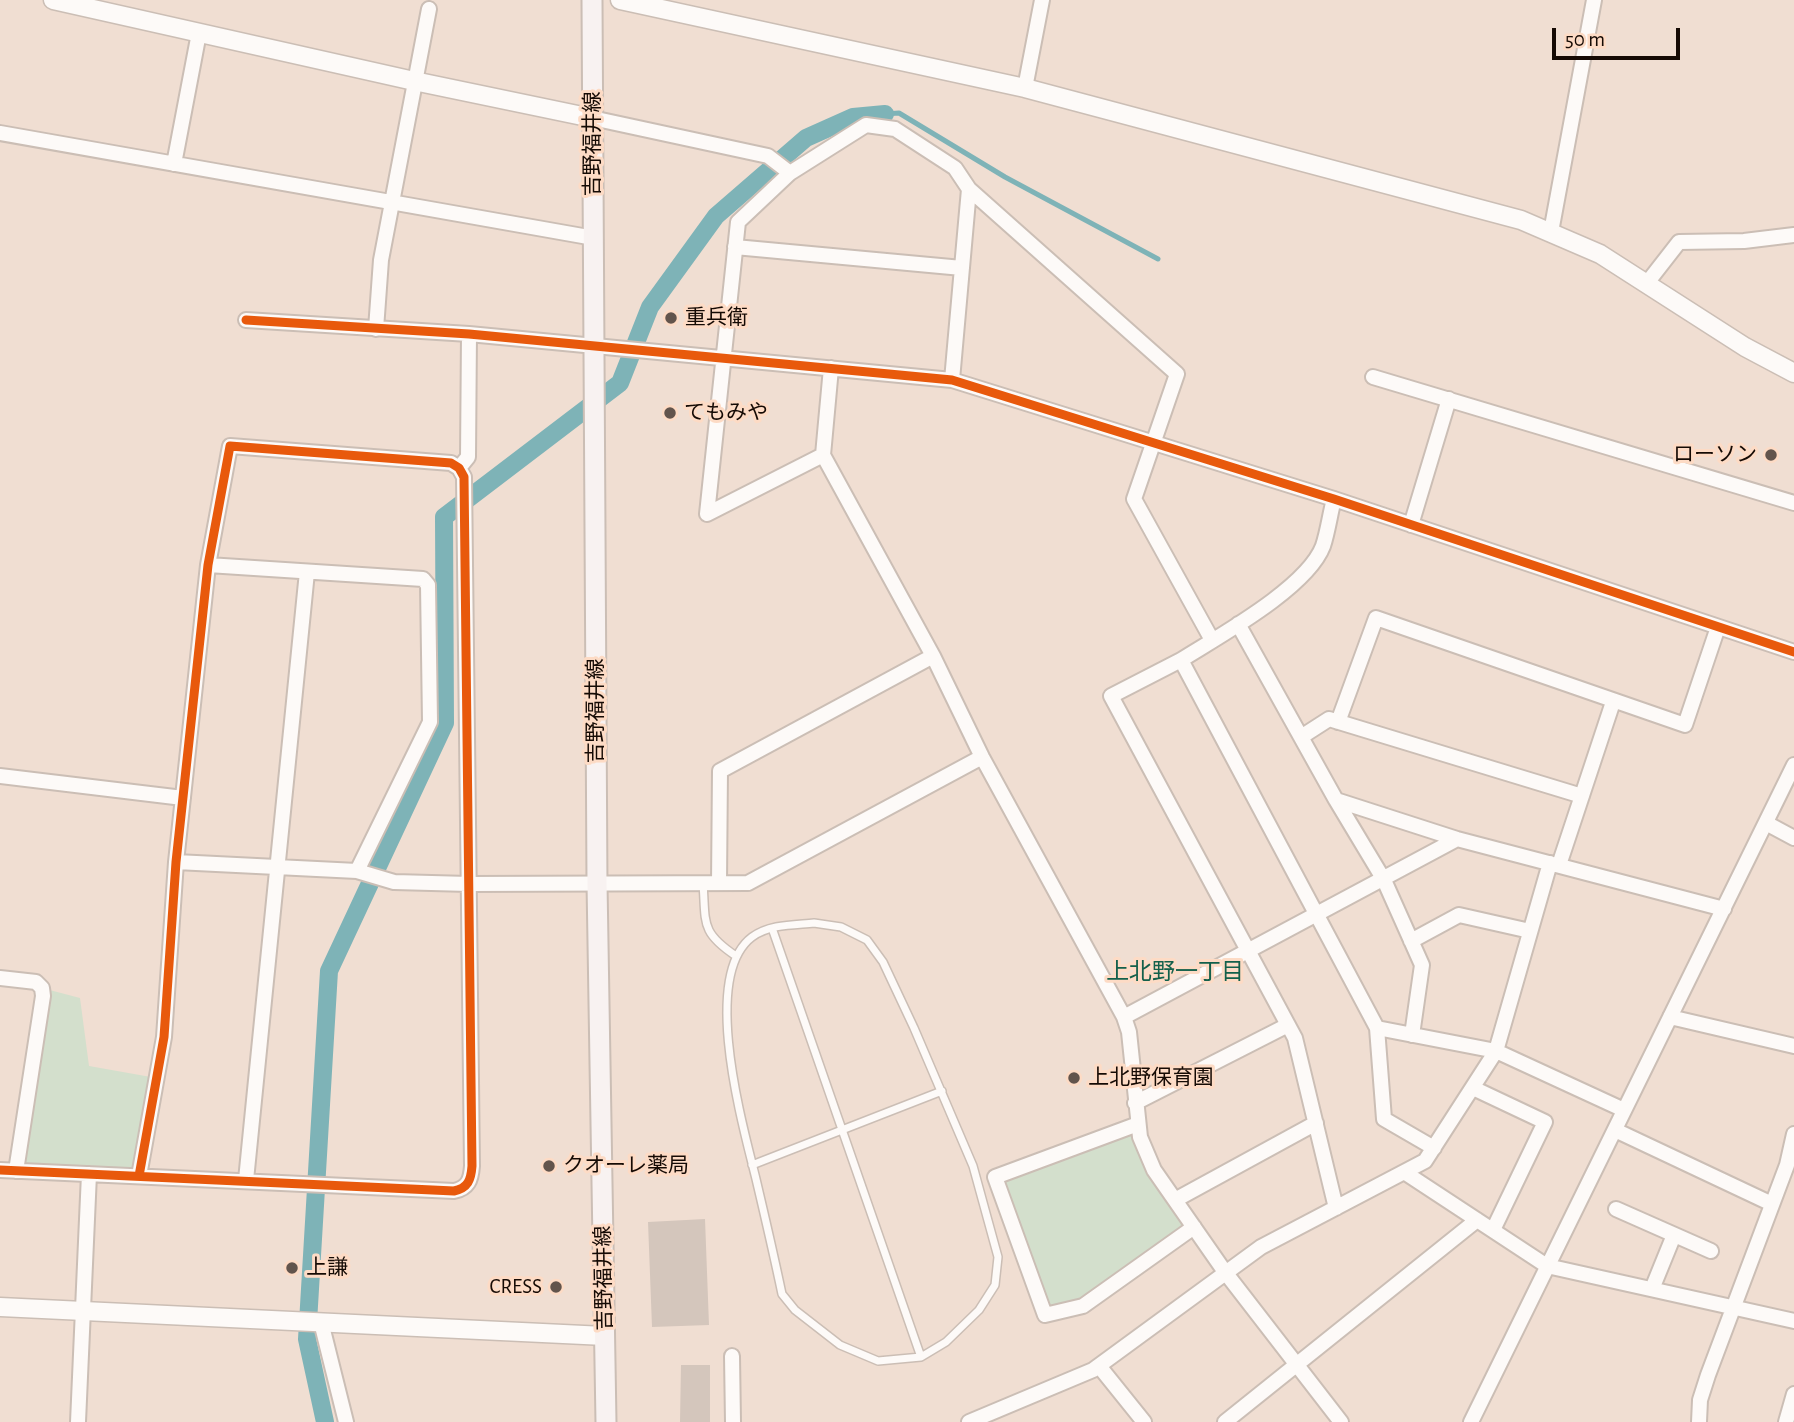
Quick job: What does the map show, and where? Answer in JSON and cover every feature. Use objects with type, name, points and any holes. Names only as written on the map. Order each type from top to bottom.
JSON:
[{"type":"main road","name":"吉野福井線","points":[[592,0],[597,883],[606,1422]]},
{"type":"street","points":[[53,0],[112,7],[199,33],[768,156],[790,173]]},
{"type":"street","points":[[620,0],[1025,88],[1521,220],[1600,254],[1745,347],[1794,373]]},
{"type":"street","points":[[1025,88],[1042,0]]},
{"type":"street","points":[[1551,232],[1594,0]]},
{"type":"street","points":[[376,328],[381,260],[429,9]]},
{"type":"street","points":[[174,164],[199,33]]},
{"type":"street","points":[[823,454],[707,514],[738,222],[790,173],[866,125],[895,129],[955,168],[969,189],[1177,374],[1134,499],[1212,640]]},
{"type":"street","points":[[0,133],[594,238]]},
{"type":"street","points":[[952,380],[969,189]]},
{"type":"street","points":[[1647,283],[1679,242],[1744,241],[1794,234]]},
{"type":"street","points":[[735,247],[962,268]]},
{"type":"street","points":[[246,320],[469,334],[952,380],[1334,499],[1794,652]]},
{"type":"street","points":[[459,468],[468,457],[469,334]]},
{"type":"street","points":[[831,368],[823,454],[933,656],[982,757],[1124,1017],[1129,1031],[1140,1137],[1154,1170],[1225,1272],[1341,1422]]},
{"type":"street","points":[[1373,377],[1794,503]]},
{"type":"street","points":[[1411,524],[1449,399]]},
{"type":"street","points":[[0,1170],[454,1191],[463,1189],[468,1183],[472,1166],[464,477],[452,463],[230,446],[208,565],[176,862],[164,1037],[139,1176]]},
{"type":"street","points":[[1334,499],[1322,548],[1298,580],[1238,624],[1181,660],[1111,696],[1295,1038],[1336,1208]]},
{"type":"street","points":[[208,565],[424,579],[428,586],[430,722],[357,871]]},
{"type":"street","points":[[246,1181],[307,572]]},
{"type":"street","points":[[1338,722],[1376,618],[1685,725],[1718,627]]},
{"type":"street","points":[[1238,624],[1384,880],[1422,965],[1412,1035]]},
{"type":"street","points":[[719,883],[720,771],[933,656]]},
{"type":"street","points":[[1181,660],[1377,1028],[1384,1119],[1434,1148]]},
{"type":"street","points":[[969,1422],[1093,1370],[1261,1247],[1426,1161],[1496,1051],[1530,931],[1582,796],[1613,702]]},
{"type":"street","points":[[1301,737],[1329,719],[1582,796]]},
{"type":"street","points":[[176,862],[357,871],[394,882],[748,883],[982,757]]},
{"type":"street","points":[[1471,1422],[1794,765]]},
{"type":"street","points":[[0,776],[183,797]]},
{"type":"street","points":[[1336,800],[1457,839],[1724,909]]},
{"type":"street","points":[[1766,823],[1794,838]]},
{"type":"street","points":[[1124,1017],[1457,839]]},
{"type":"street","points":[[1411,941],[1459,915],[1530,931]]},
{"type":"street","points":[[0,978],[36,982],[43,988],[16,1171]]},
{"type":"street","points":[[1670,1017],[1794,1046]]},
{"type":"street","points":[[1135,1103],[1288,1025]]},
{"type":"street","points":[[1377,1028],[1496,1051],[1624,1110]]},
{"type":"street","points":[[1473,1088],[1545,1122],[1493,1230]]},
{"type":"street","points":[[1175,1200],[1316,1123]]},
{"type":"street","points":[[1138,1124],[995,1177],[1045,1315],[1083,1306],[1194,1227]]},
{"type":"street","points":[[1615,1130],[1772,1203]]},
{"type":"street","points":[[1699,1422],[1700,1400],[1708,1375],[1787,1165],[1794,1134]]},
{"type":"street","points":[[1404,1172],[1548,1266],[1794,1321]]},
{"type":"street","points":[[78,1422],[89,1174]]},
{"type":"street","points":[[1616,1209],[1711,1251]]},
{"type":"street","points":[[1226,1422],[1477,1220]]},
{"type":"street","points":[[1652,1289],[1674,1235]]},
{"type":"street","points":[[0,1307],[605,1336]]},
{"type":"street","points":[[320,1322],[346,1422]]},
{"type":"street","points":[[732,1356],[733,1422]]},
{"type":"street","points":[[1099,1366],[1144,1422]]},
{"type":"street","points":[[1786,1422],[1794,1394]]},
{"type":"lane","points":[[703,883],[706,928],[717,943],[736,956]]},
{"type":"lane","points":[[814,922],[841,927],[867,940],[883,962],[973,1166],[998,1257],[995,1285],[979,1310],[946,1342],[921,1357],[878,1361],[840,1345],[794,1310],[782,1294],[732,1078],[728,1029],[730,980],[736,956],[752,937],[772,928],[814,922]]},
{"type":"lane","points":[[772,928],[921,1357]]},
{"type":"lane","points":[[752,1165],[942,1091]]},
{"type":"green space","points":[[42,988],[80,998],[89,1066],[151,1077],[139,1176],[16,1171]]},
{"type":"green space","points":[[1138,1124],[1194,1227],[1090,1301],[1045,1315],[1001,1175]]},
{"type":"building","points":[[705,1219],[709,1325],[652,1327],[648,1222]]},
{"type":"building","points":[[681,1365],[710,1365],[710,1422],[680,1422]]},
{"type":"waterway","points":[[885,114],[899,113],[1005,177],[1158,259]]},
{"type":"waterway","points":[[325,1422],[307,1339],[329,971],[445,723],[444,517],[620,383],[650,307],[716,216],[806,138],[853,117],[885,114]]},
{"type":"cycle path","points":[[246,320],[469,334],[952,380],[1334,499],[1794,652]]},
{"type":"cycle path","points":[[0,1170],[454,1191],[468,1183],[472,1166],[464,477],[459,468],[451,463],[230,446],[208,565],[176,862],[164,1037],[139,1176]]},
{"type":"place","name":"重兵衛","points":[[671,318]]},
{"type":"place","name":"てもみや","points":[[670,413]]},
{"type":"place","name":"ローソン","points":[[1771,455]]},
{"type":"place","name":"上北野保育園","points":[[1074,1078]]},
{"type":"place","name":"クオーレ薬局","points":[[549,1166]]},
{"type":"place","name":"上謙","points":[[292,1268]]},
{"type":"place","name":"CRESS","points":[[556,1287]]},
{"type":"district","name":"上北野一丁目","points":[[1175,972]]}]
